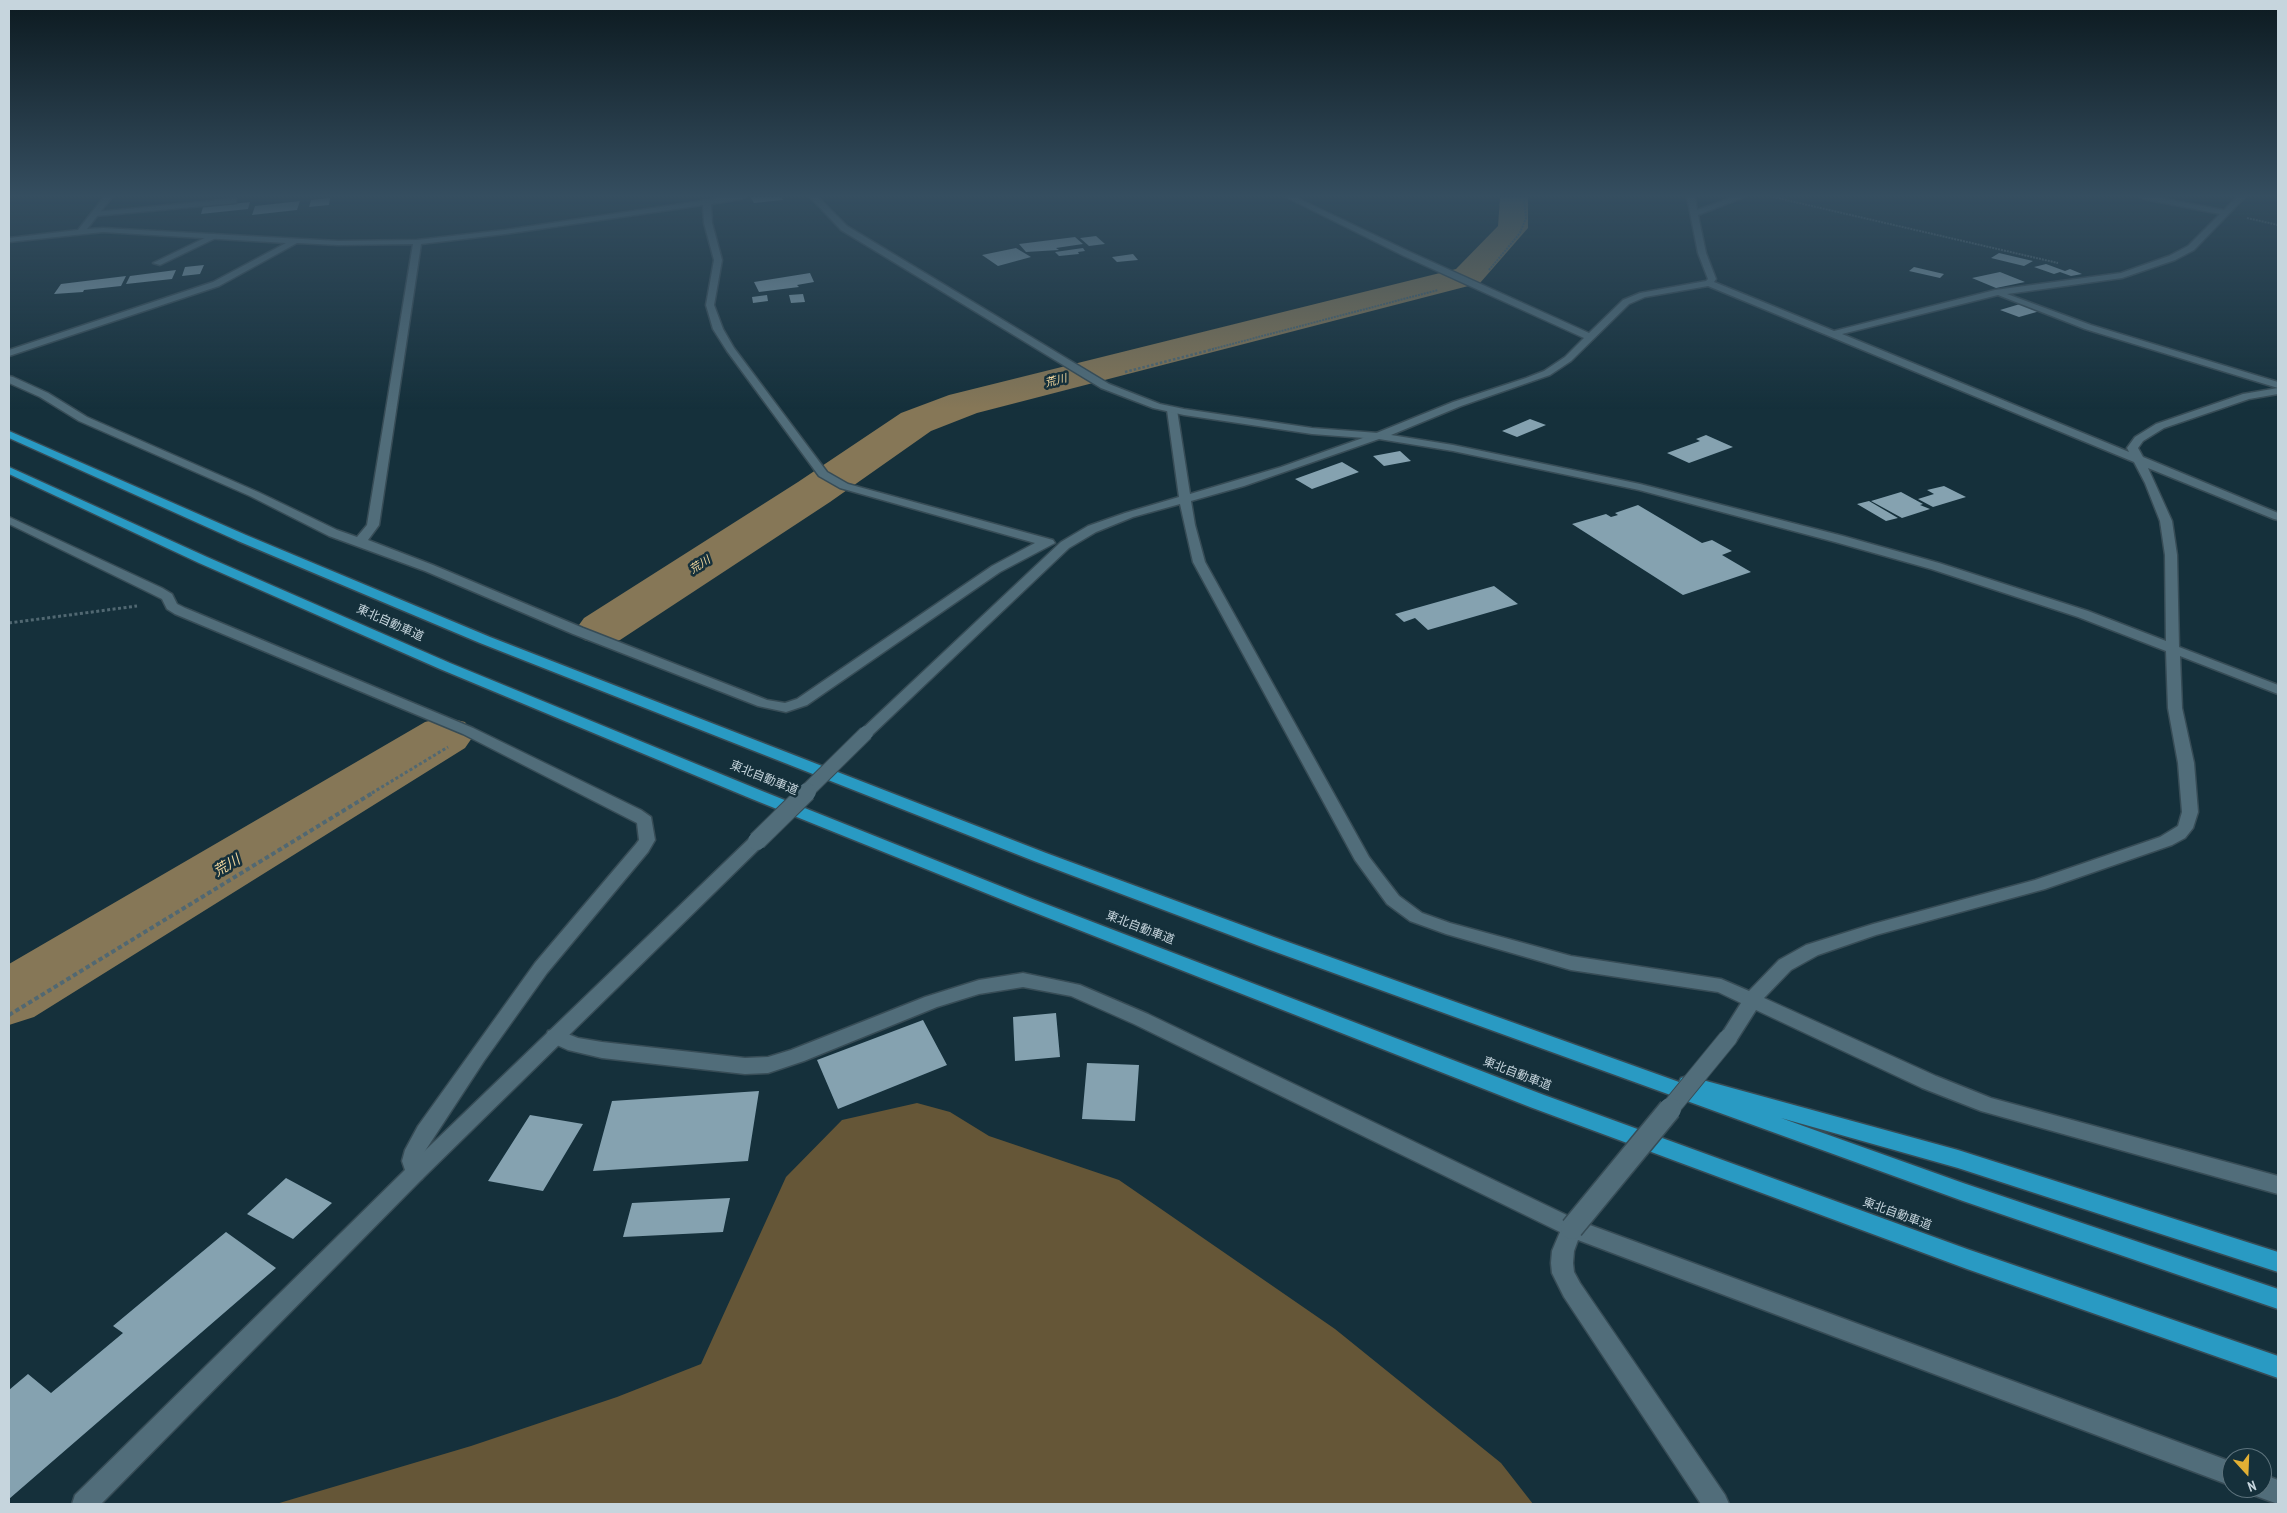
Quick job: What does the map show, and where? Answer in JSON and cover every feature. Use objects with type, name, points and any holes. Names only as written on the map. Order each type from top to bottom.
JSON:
[{"type":"highway","name":"東北自動車道","points":[[9,434],[233,534],[503,648],[1040,857],[1268,942],[1954,1188],[2278,1299]]},
{"type":"highway","name":"東北自動車道","points":[[9,470],[203,560],[445,666],[757,795],[1024,902],[1537,1101],[1967,1259],[2278,1368]]},
{"type":"highway","points":[[1569,1050],[1958,1159],[2278,1262]]},
{"type":"street","points":[[9,353],[106,319],[216,284],[246,268]]},
{"type":"street","points":[[358,540],[365,537],[373,524],[412,268]]},
{"type":"street","points":[[717,268],[710,305],[718,330],[823,474],[844,486],[1045,542],[1065,545]]},
{"type":"street","points":[[909,268],[1093,380],[1141,401],[1172,410],[1218,418],[1312,431],[1378,436],[1453,448],[1630,485],[1830,536],[2002,587],[2083,614],[2278,690]]},
{"type":"street","points":[[1440,268],[1591,338]]},
{"type":"street","points":[[1708,268],[1712,279],[1709,283]]},
{"type":"street","points":[[1833,334],[1995,293],[2122,276],[2145,268]]},
{"type":"street","points":[[84,1504],[415,1173],[866,734],[1065,545],[1112,520],[1186,500],[1276,472],[1378,436],[1457,404],[1514,386],[1547,373],[1568,359],[1626,302],[1634,297],[1709,283],[2278,516]]},
{"type":"street","points":[[1995,293],[2088,327],[2278,385]]},
{"type":"street","points":[[9,379],[44,395],[83,419],[254,494],[333,533],[358,540],[429,568],[587,634],[763,703],[786,708],[802,702],[988,575],[1045,542]]},
{"type":"street","points":[[1716,1504],[1572,1290],[1563,1273],[1563,1251],[1572,1228],[1728,1038],[1751,1002],[1767,982],[1785,965],[1812,950],[1873,930],[2039,885],[2166,841],[2179,834],[2185,828],[2190,812],[2186,763],[2175,708],[2171,555],[2166,521],[2140,460],[2132,448],[2139,439],[2160,426],[2247,396],[2278,390]]},
{"type":"street","points":[[1172,410],[1189,525],[1199,562],[1363,860],[1393,900],[1416,917],[1446,928],[1571,963],[1721,986],[1751,1002],[1929,1082],[1988,1106],[2278,1185]]},
{"type":"street","points":[[9,520],[157,591],[167,597],[180,611],[472,733],[635,814],[644,821],[647,840],[634,859],[541,968],[476,1056],[415,1150],[412,1162],[415,1173]]},
{"type":"street","points":[[555,1036],[575,1045],[602,1050],[746,1066],[768,1065],[797,1056],[930,1002],[972,989],[1023,980],[1074,990],[1142,1019],[1572,1228],[2222,1470]]},
{"type":"path","points":[[1093,380],[1470,282],[1480,279],[1491,268]]},
{"type":"path","points":[[9,623],[170,602]]},
{"type":"path","points":[[9,1015],[472,733]]},
{"type":"shaded area","points":[[917,1103],[950,1112],[989,1136],[1119,1180],[1335,1329],[1501,1463],[1533,1504],[276,1504],[471,1446],[617,1397],[701,1364],[786,1177],[842,1120]]},
{"type":"building","points":[[185,268],[203,268],[200,274],[182,276]]},
{"type":"building","points":[[1917,268],[1944,274],[1940,278],[1909,271]]},
{"type":"building","points":[[2036,268],[2056,268],[2065,271],[2070,269],[2082,274],[2071,276],[2060,272],[2054,274]]},
{"type":"building","points":[[176,270],[172,279],[126,284],[130,276]]},
{"type":"building","points":[[2000,272],[2025,282],[1996,288],[1972,278]]},
{"type":"building","points":[[810,273],[814,282],[797,285],[799,287],[759,292],[754,282]]},
{"type":"building","points":[[126,276],[121,286],[54,294],[61,284]]},
{"type":"building","points":[[803,294],[805,302],[791,303],[789,295]]},
{"type":"building","points":[[767,295],[768,301],[753,303],[752,297]]},
{"type":"building","points":[[2020,304],[2040,311],[2019,317],[2000,310]]},
{"type":"building","points":[[1530,419],[1546,425],[1517,437],[1502,431]]},
{"type":"building","points":[[1706,435],[1733,447],[1689,463],[1667,453],[1700,441],[1696,439]]},
{"type":"building","points":[[1400,451],[1411,461],[1384,466],[1373,456]]},
{"type":"building","points":[[1342,462],[1359,472],[1312,489],[1295,479]]},
{"type":"building","points":[[1944,486],[1966,497],[1933,507],[1918,499],[1934,494],[1927,490]]},
{"type":"building","points":[[1901,492],[1923,504],[1920,505],[1930,509],[1902,518],[1871,501]]},
{"type":"building","points":[[1869,501],[1898,518],[1886,521],[1857,504]]},
{"type":"building","points":[[1638,505],[1702,543],[1712,540],[1732,551],[1722,555],[1751,572],[1683,595],[1572,524],[1606,514],[1611,517],[1618,515],[1615,513]]},
{"type":"building","points":[[1494,586],[1518,604],[1428,630],[1415,618],[1404,622],[1395,614]]},
{"type":"building","points":[[1056,1013],[1060,1057],[1015,1061],[1013,1017]]},
{"type":"building","points":[[923,1020],[947,1065],[838,1109],[817,1060]]},
{"type":"building","points":[[1087,1063],[1139,1065],[1135,1121],[1082,1119]]},
{"type":"building","points":[[759,1091],[748,1161],[593,1171],[612,1101]]},
{"type":"building","points":[[530,1115],[583,1124],[543,1191],[488,1181]]},
{"type":"building","points":[[286,1178],[332,1203],[293,1239],[247,1214]]},
{"type":"building","points":[[730,1198],[723,1232],[623,1237],[632,1203]]},
{"type":"building","points":[[226,1232],[276,1268],[9,1499],[9,1390],[28,1374],[51,1393],[123,1333],[113,1326]]},
{"type":"waterway","name":"荒川","points":[[602,629],[814,492],[916,422],[963,404],[1468,276],[1476,268]]},
{"type":"waterway","name":"荒川","points":[[9,998],[445,735]]}]
